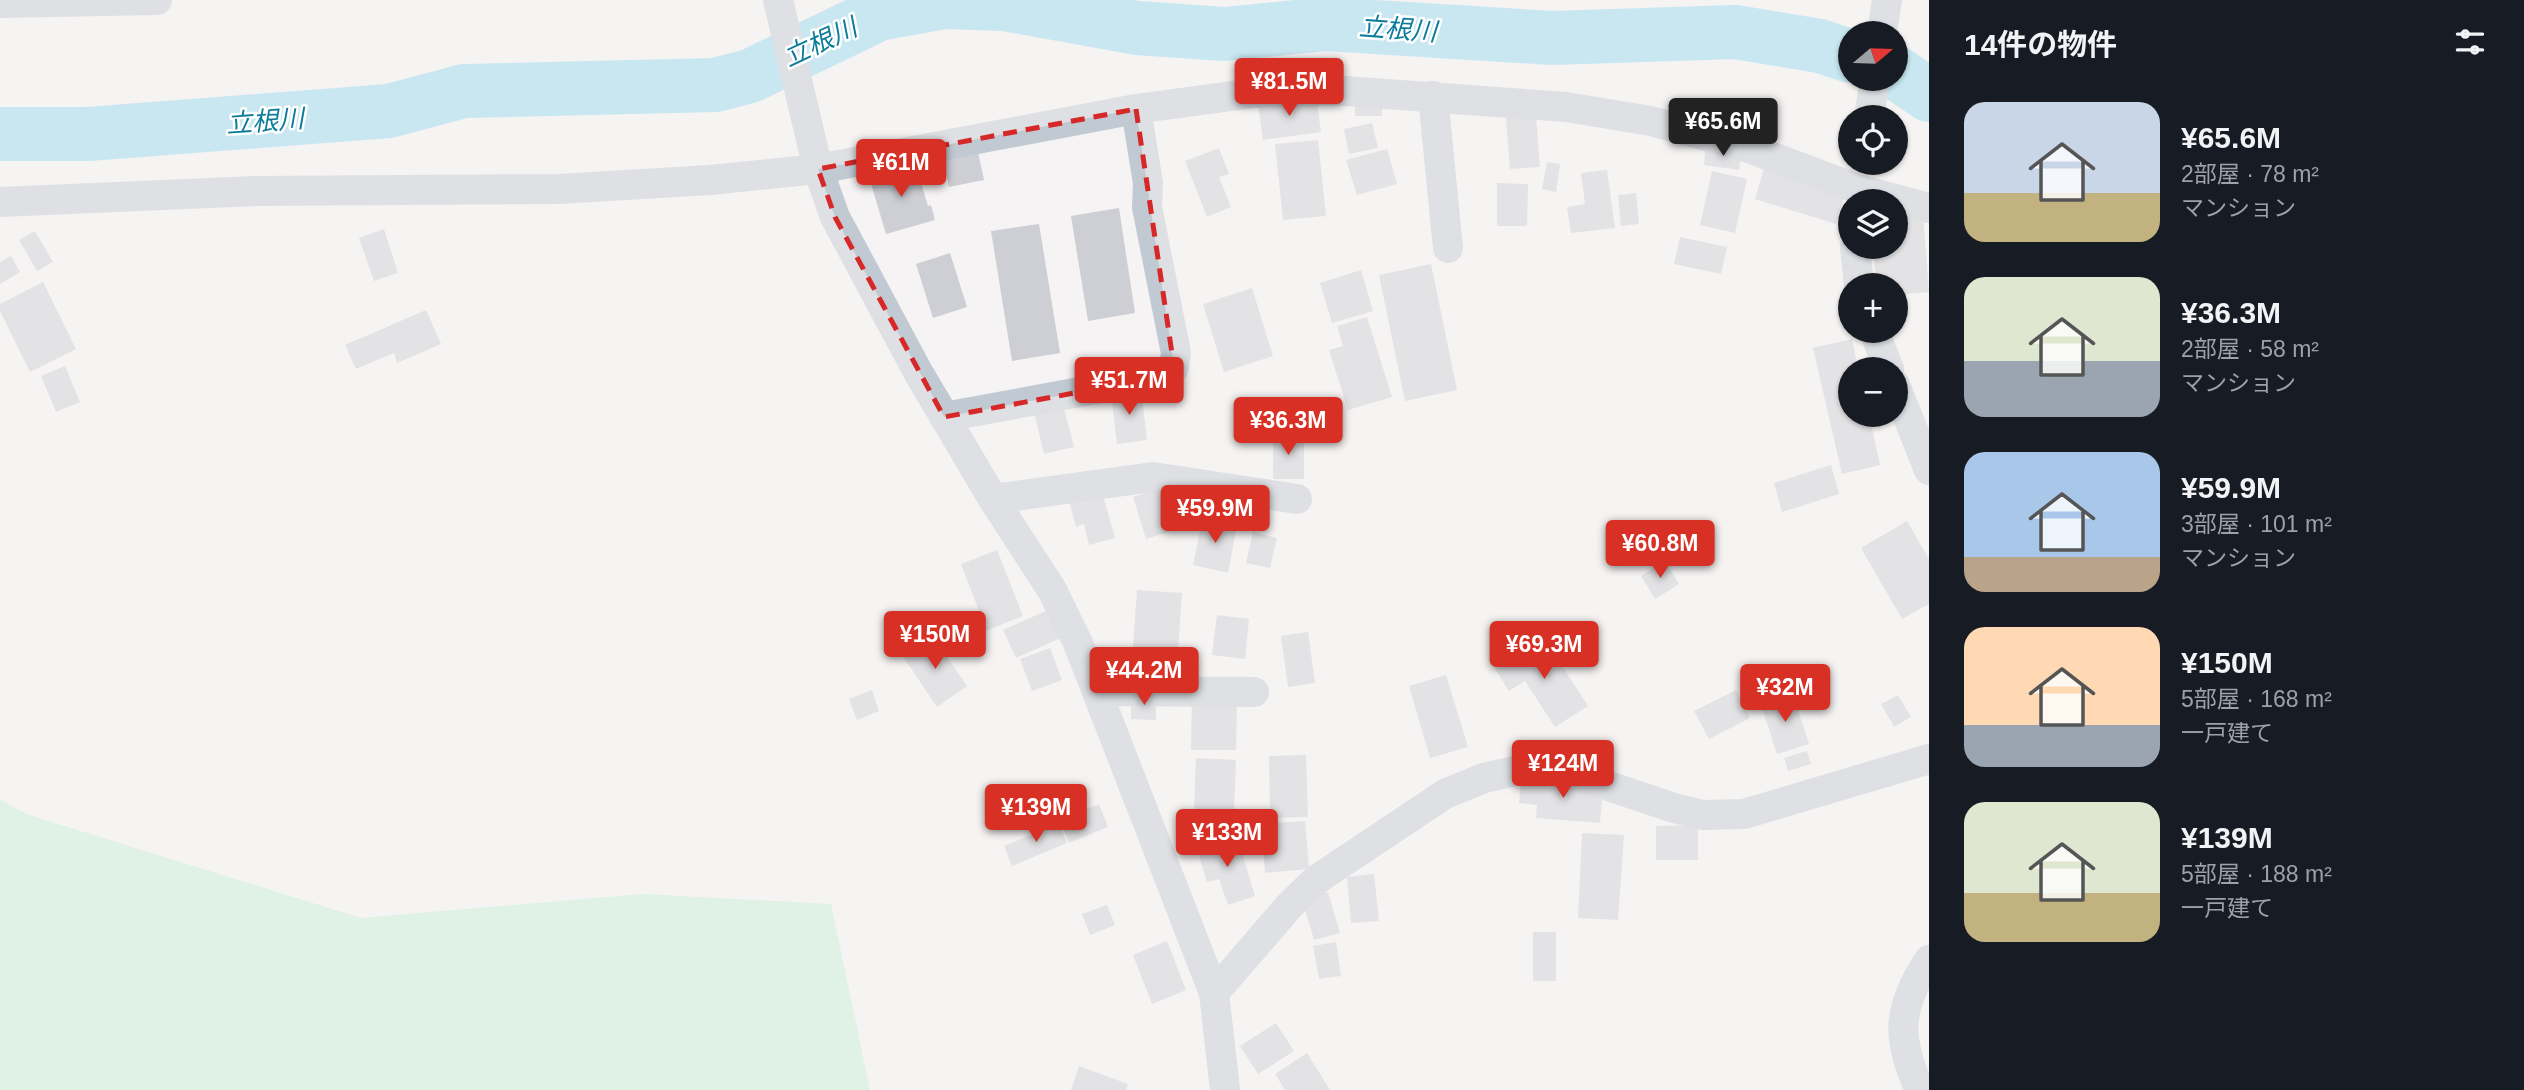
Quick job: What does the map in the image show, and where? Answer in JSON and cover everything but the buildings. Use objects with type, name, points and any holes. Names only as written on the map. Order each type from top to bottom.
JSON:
[{"type":"street","points":[[18,2],[156,0]]},
{"type":"street","points":[[778,0],[817,164],[835,217],[944,417],[1052,590],[1098,691],[1214,993],[1225,1090]]},
{"type":"street","points":[[0,202],[256,191],[559,189],[710,180],[1136,109],[1254,93],[1332,90],[1566,107],[1651,121],[1746,147],[1929,208]]},
{"type":"street","points":[[1433,96],[1448,248]]},
{"type":"street","points":[[944,417],[1167,376],[1174,366],[1176,354],[1147,207],[1148,183],[1136,109]]},
{"type":"street","points":[[1908,418],[1929,470]]},
{"type":"street","points":[[993,499],[1153,477],[1297,499]]},
{"type":"street","points":[[1098,691],[1254,692]]},
{"type":"street","points":[[1214,993],[1291,904],[1316,880],[1445,794],[1484,778],[1528,768],[1564,771],[1703,815],[1744,814],[1929,759]]},
{"type":"street","points":[[1920,1090],[1903,1045],[1904,1015],[1912,985],[1929,960]]},
{"type":"highlighted area","points":[[1136,109],[1174,367],[1167,376],[944,417],[835,217],[818,169]]},
{"type":"green space","points":[[0,799],[26,814],[361,918],[643,894],[831,904],[870,1090],[0,1090]]},
{"type":"waterway","name":"立根川","points":[[0,134],[88,134],[389,111],[464,91],[715,85],[750,76],[879,14],[944,2],[1004,4],[1137,28],[1224,34],[1327,24],[1552,38],[1735,32],[1820,46],[1838,52]]},
{"type":"waterway","name":"立根川","points":[[1908,81],[1929,95]]}]
